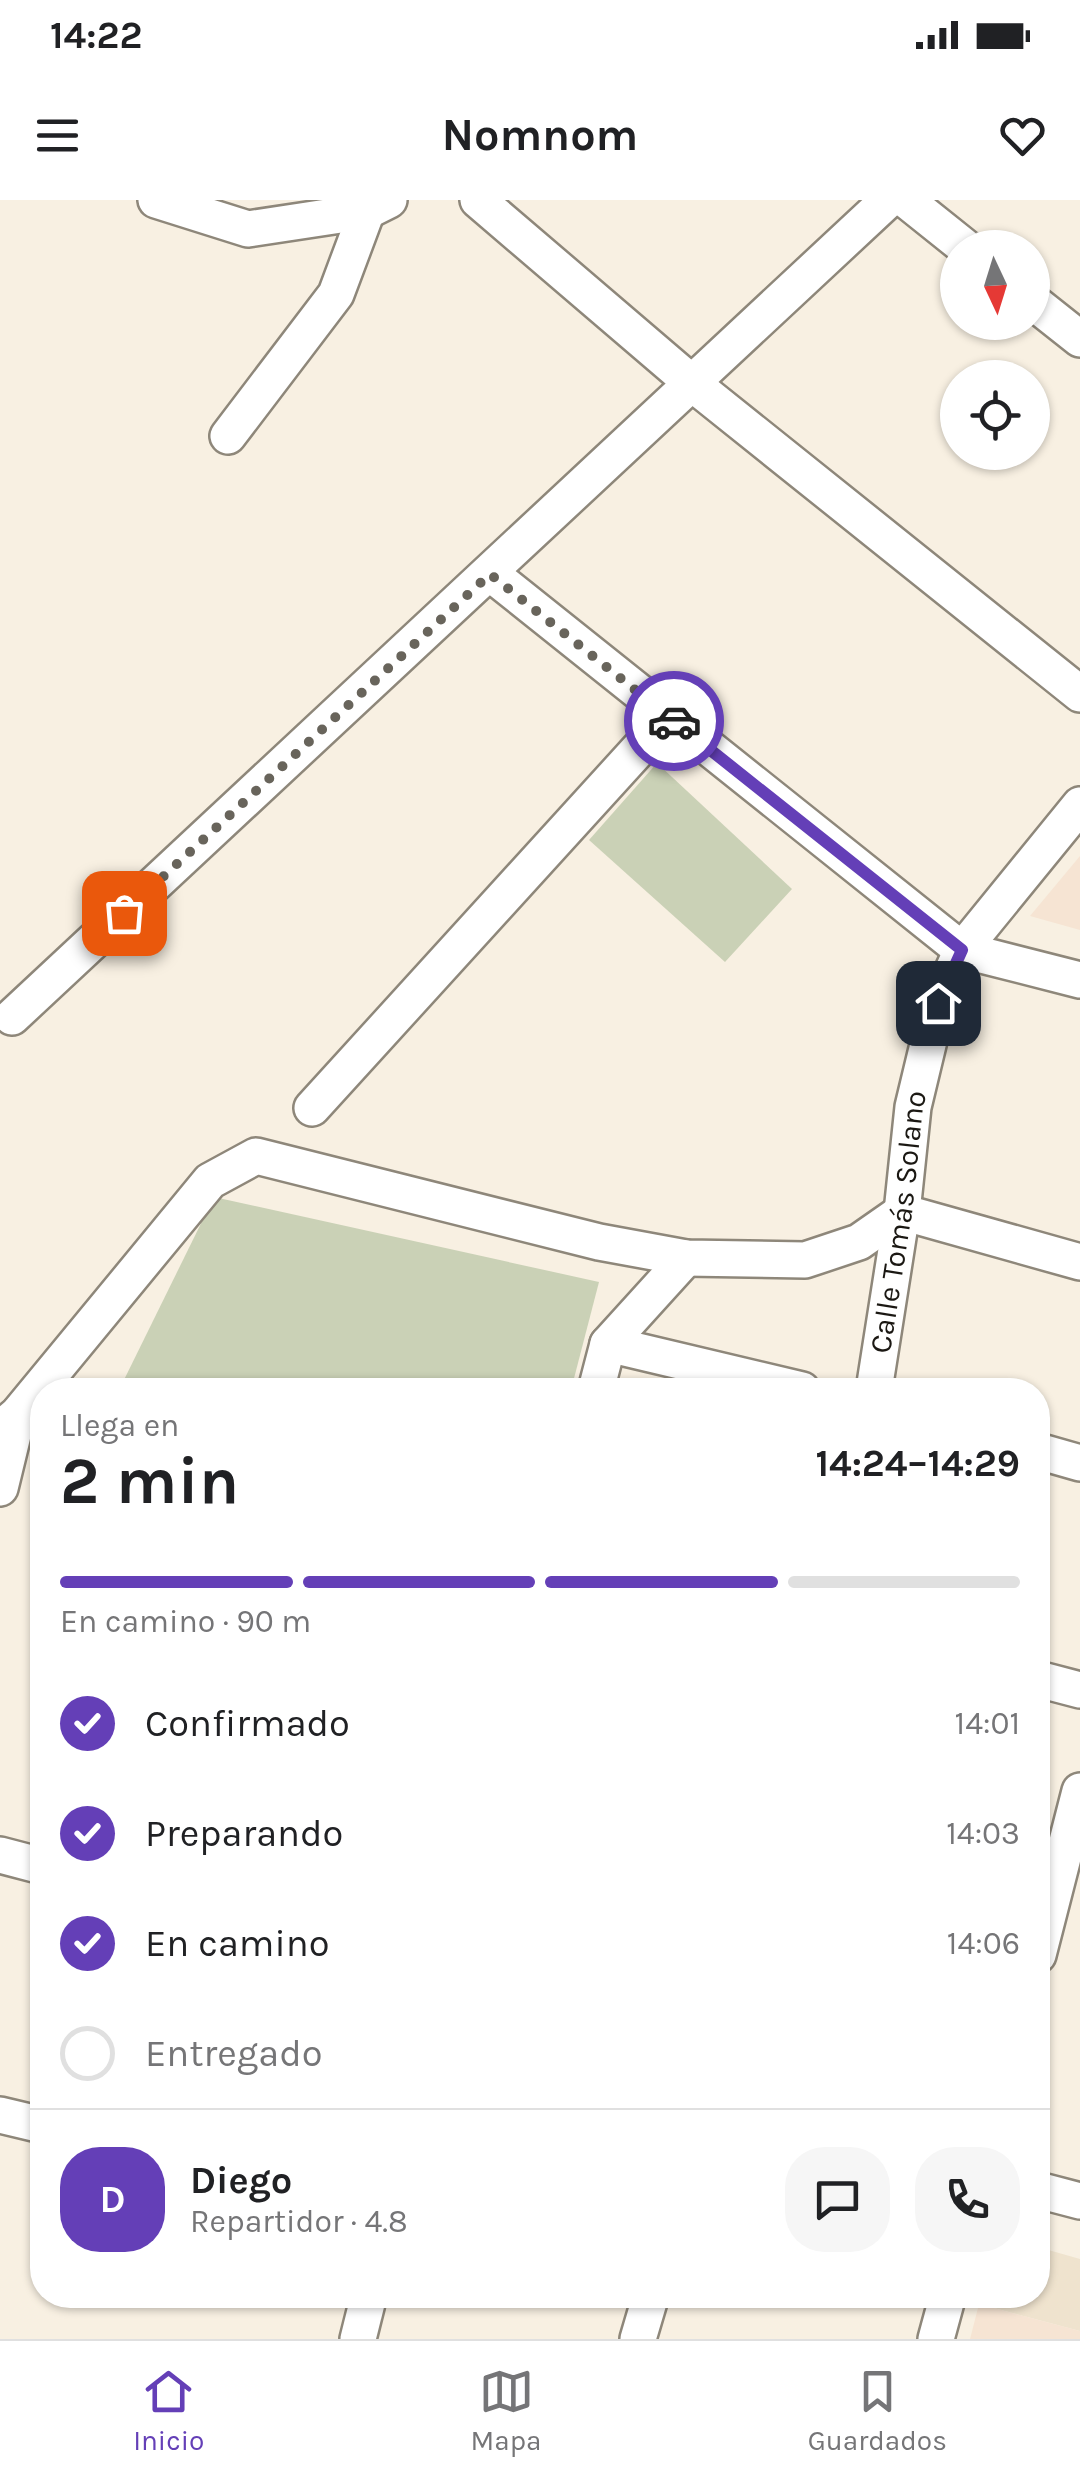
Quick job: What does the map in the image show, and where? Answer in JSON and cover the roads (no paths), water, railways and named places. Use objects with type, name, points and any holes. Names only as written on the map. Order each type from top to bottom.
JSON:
[{"type":"street","points":[[156,200],[248,230],[378,206]]},
{"type":"street","points":[[478,200],[693,384],[1080,694]]},
{"type":"street","points":[[12,1017],[888,200]]},
{"type":"street","points":[[906,200],[944,230]]},
{"type":"street","points":[[228,436],[336,294],[378,206]]},
{"type":"street","points":[[1050,315],[1080,339]]},
{"type":"street","points":[[490,574],[962,950],[1080,980]]},
{"type":"street","points":[[312,1108],[668,717]]},
{"type":"street","name":"Calle Tomás Solano","points":[[876,1378],[902,1212],[913,1107],[938,1003],[962,950],[1080,805]]},
{"type":"street","points":[[54,1378],[210,1181],[256,1156],[598,1242],[686,1258],[805,1260],[859,1242],[902,1212],[1080,1262]]},
{"type":"street","points":[[599,1378],[608,1344],[686,1258]]},
{"type":"street","points":[[608,1344],[751,1378]]},
{"type":"street","points":[[0,1488],[20,1421]]},
{"type":"street","points":[[1050,1454],[1080,1463]]},
{"type":"street","points":[[1050,1682],[1080,1690]]},
{"type":"street","points":[[1050,1909],[1080,1791]]},
{"type":"street","points":[[0,1855],[30,1863]]},
{"type":"street","points":[[0,2114],[30,2122]]},
{"type":"street","points":[[1050,2193],[1080,2201]]},
{"type":"street","points":[[358,2339],[366,2308]]},
{"type":"street","points":[[638,2339],[647,2308]]},
{"type":"street","points":[[936,2339],[944,2308]]}]
